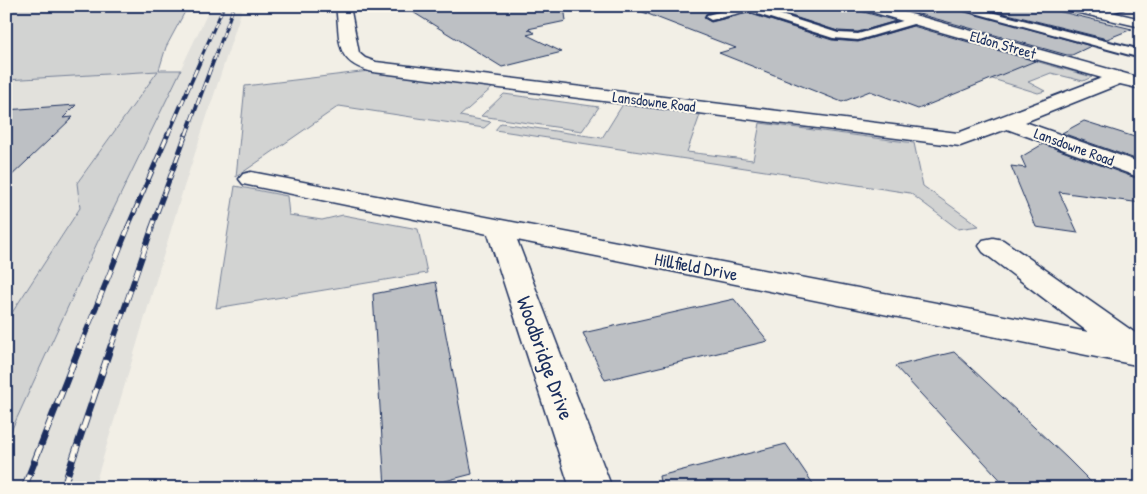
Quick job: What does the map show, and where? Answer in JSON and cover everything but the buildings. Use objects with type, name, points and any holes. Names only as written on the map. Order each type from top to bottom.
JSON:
[{"type":"street","name":"Lansdowne Road","points":[[343,6],[351,55],[358,62],[373,67],[748,117],[960,140],[1132,79]]},
{"type":"street","name":"Eldon Street","points":[[866,6],[1132,79]]},
{"type":"street","points":[[1067,6],[1141,23]]},
{"type":"street","points":[[1099,13],[1119,6]]},
{"type":"street","name":"Lansdowne Road","points":[[1007,122],[1141,171]]},
{"type":"street","name":"Hillfield Drive","points":[[251,179],[1141,354]]},
{"type":"street","name":"Woodbridge Drive","points":[[499,228],[591,488]]},
{"type":"street","name":"Hillfield Drive","points":[[993,246],[1141,354]]},
{"type":"lane","points":[[954,6],[1141,54]]},
{"type":"lane","points":[[711,17],[748,8],[848,38],[858,37],[916,20]]},
{"type":"shaded area","points":[[6,6],[188,6],[166,47],[159,70],[181,70],[98,241],[6,442],[6,322],[80,208],[77,183],[158,71],[6,80]]},
{"type":"shaded area","points":[[211,6],[243,6],[182,193],[94,488],[6,488],[6,442],[98,241]]},
{"type":"shaded area","points":[[1021,57],[1092,77],[1083,81],[1051,73],[1028,82],[1045,91],[1038,93],[973,73]]},
{"type":"shaded area","points":[[159,70],[77,183],[80,208],[6,322],[6,80]]},
{"type":"shaded area","points":[[369,71],[493,87],[460,116],[491,122],[484,128],[339,106],[236,177],[245,86]]},
{"type":"shaded area","points":[[504,94],[599,107],[582,131],[481,116]]},
{"type":"shaded area","points":[[623,104],[700,115],[687,152],[753,160],[760,123],[914,143],[923,186],[979,226],[958,229],[910,193],[495,130],[501,123],[602,138]]},
{"type":"shaded area","points":[[235,186],[287,196],[289,215],[322,220],[343,215],[418,229],[427,273],[216,308]]},
{"type":"railway","points":[[200,60],[224,6]]},
{"type":"railway","points":[[214,60],[234,6]]},
{"type":"railway","points":[[168,135],[201,59]]},
{"type":"railway","points":[[186,135],[214,59]]},
{"type":"railway","points":[[127,229],[168,134]]},
{"type":"railway","points":[[151,229],[186,134]]},
{"type":"railway","points":[[80,347],[128,228]]},
{"type":"railway","points":[[111,347],[152,228]]},
{"type":"railway","points":[[24,488],[80,346]]},
{"type":"railway","points":[[63,488],[111,346]]}]
